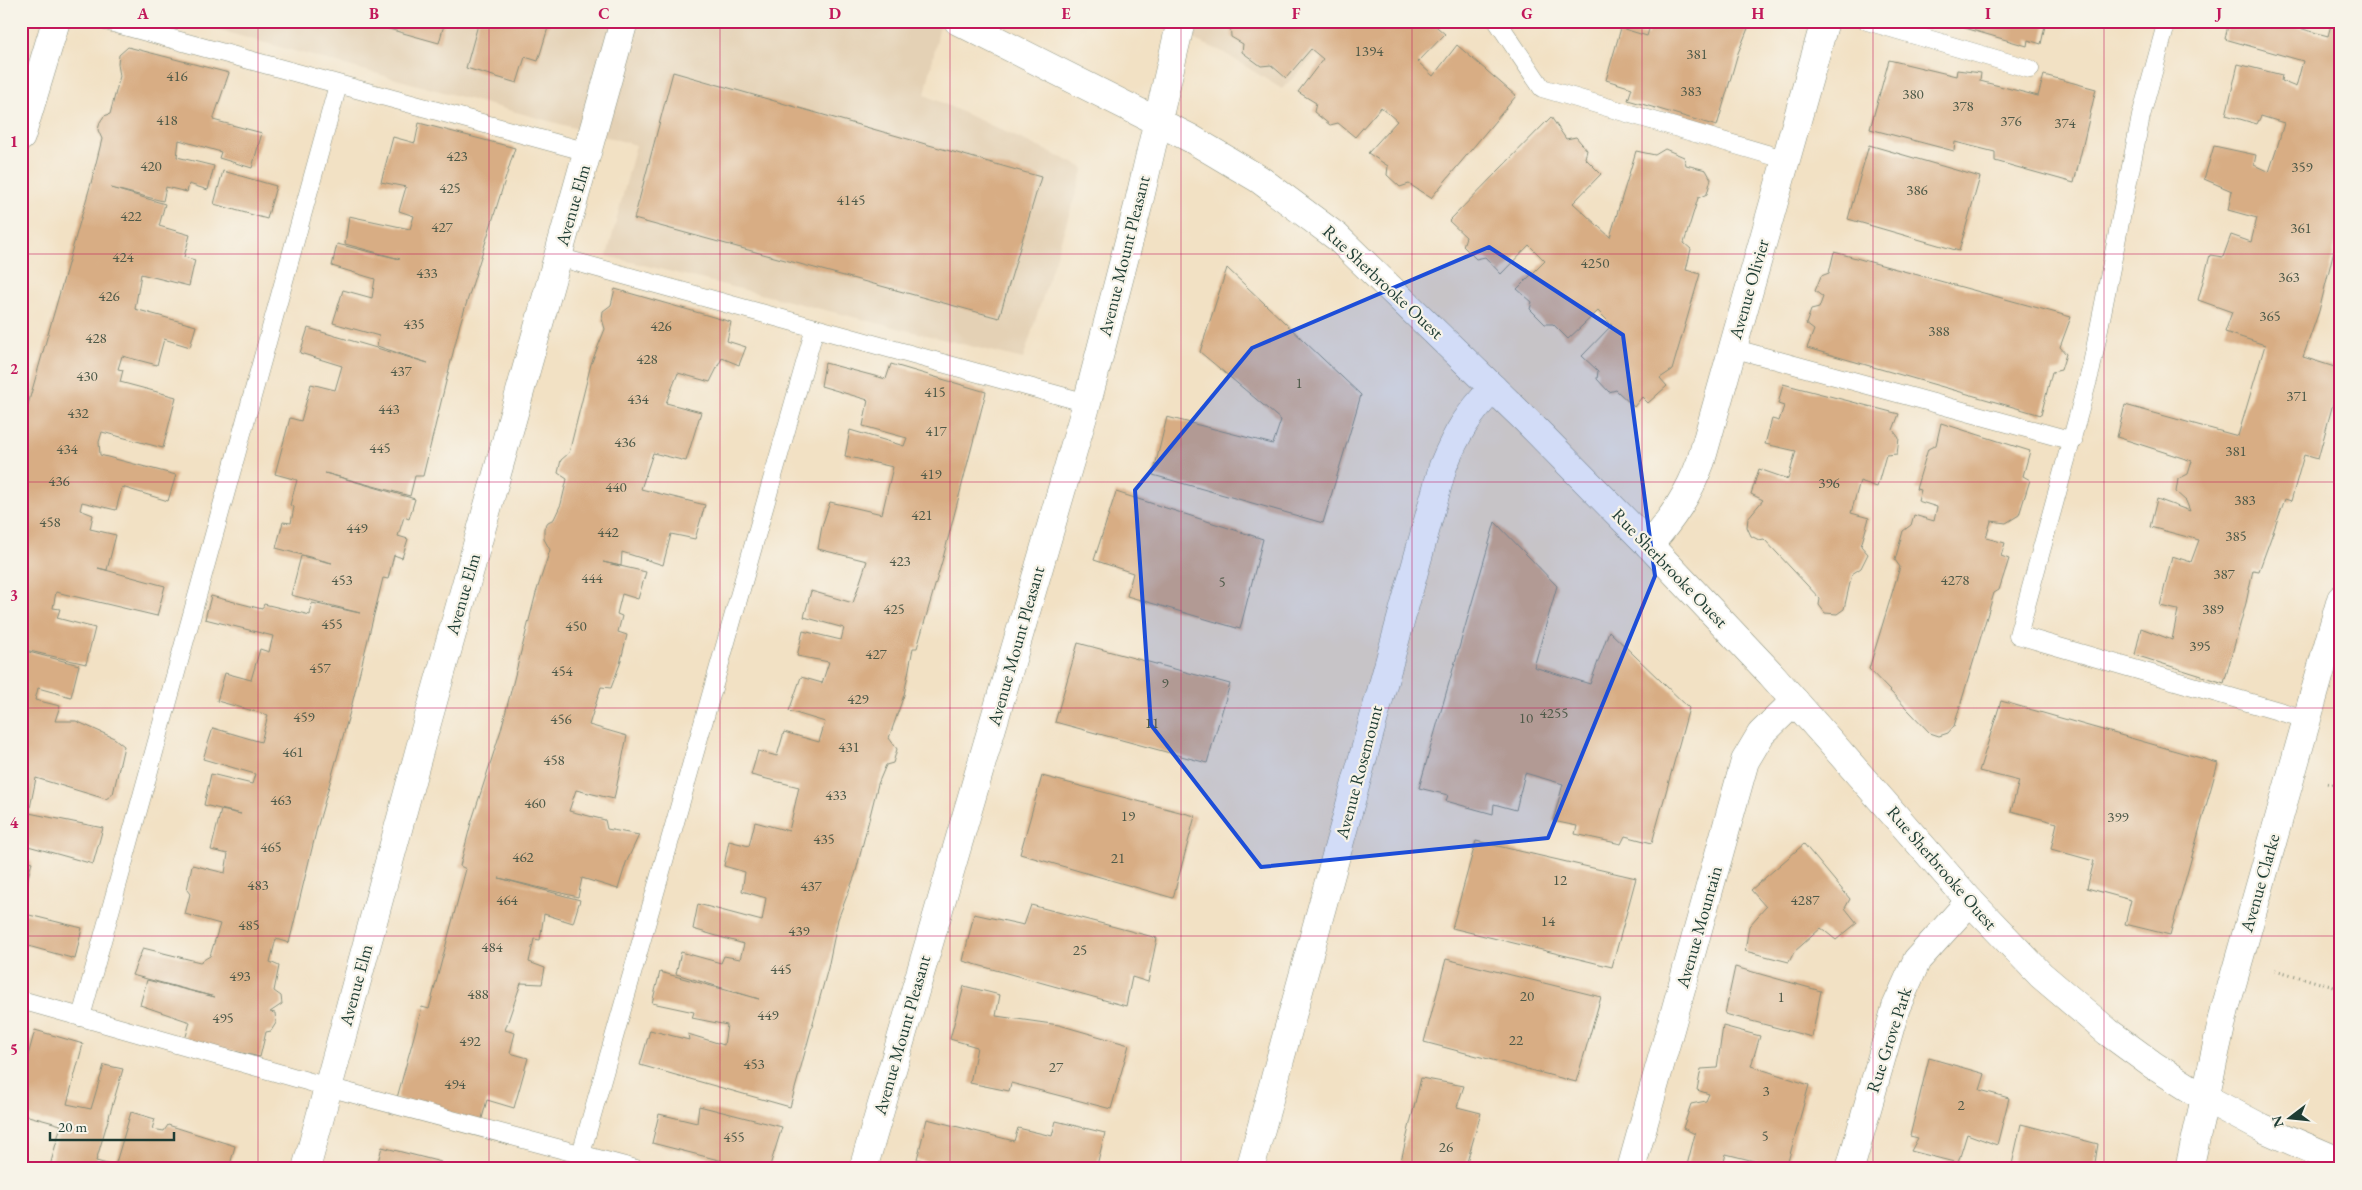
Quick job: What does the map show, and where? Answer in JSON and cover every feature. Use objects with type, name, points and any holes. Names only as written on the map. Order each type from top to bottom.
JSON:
[{"type":"street","points":[[21,137],[56,21]]},
{"type":"street","name":"Avenue Elm","points":[[306,1169],[420,748],[624,21]]},
{"type":"street","name":"Rue Sherbrooke Ouest","points":[[958,21],[1157,121],[1245,170],[1337,237],[1493,388],[1649,545],[1795,700],[1970,901],[2058,991],[2153,1065],[2205,1098],[2260,1127],[2341,1162]]},
{"type":"street","name":"Avenue Mount Pleasant","points":[[863,1169],[1087,402],[1138,206],[1181,21]]},
{"type":"street","name":"Avenue Olivier","points":[[1649,545],[1670,520],[1692,484],[1701,461],[1825,21]]},
{"type":"street","name":"Avenue Rosemount","points":[[1250,1169],[1443,466],[1460,429],[1470,414],[1493,388]]},
{"type":"street","name":"Avenue Clarke","points":[[2189,1169],[2225,1009],[2341,600]]},
{"type":"street","name":"Avenue Mountain","points":[[1631,1169],[1745,761],[1761,734],[1795,700]]},
{"type":"street","name":"Rue Grove Park","points":[[1850,1169],[1896,1007],[1917,960],[1970,901]]},
{"type":"lane","points":[[106,21],[588,152]]},
{"type":"lane","points":[[1497,21],[1542,88],[1787,160]]},
{"type":"lane","points":[[1867,21],[2030,69]]},
{"type":"lane","points":[[2166,21],[2141,116],[2091,370],[2018,635],[2306,719]]},
{"type":"lane","points":[[81,1016],[338,85]]},
{"type":"lane","points":[[558,256],[1087,402]]},
{"type":"lane","points":[[581,1154],[815,328]]},
{"type":"lane","points":[[1732,348],[2072,441]]},
{"type":"lane","points":[[21,1000],[328,1087],[636,1169]]},
{"type":"path","points":[[2327,783],[2341,786]]},
{"type":"path","points":[[2275,970],[2341,989]]},
{"type":"highlighted area","points":[[1489,247],[1623,335],[1655,576],[1548,838],[1261,867],[1151,725],[1135,490],[1252,348]]},
{"type":"shaded area","points":[[185,21],[941,21],[925,95],[1084,168],[1023,359],[607,256],[636,145]]},
{"type":"shaded area","points":[[1149,21],[1348,21],[1282,89],[1221,51]]},
{"type":"building","points":[[360,21],[445,21],[439,43]]},
{"type":"building","points":[[479,21],[550,21],[538,61],[525,57],[517,83],[466,68]]},
{"type":"building","points":[[1230,21],[1430,21],[1445,34],[1418,62],[1433,76],[1457,45],[1516,96],[1431,198],[1409,184],[1400,187],[1387,175],[1388,166],[1368,153],[1397,121],[1381,107],[1355,137],[1338,123],[1330,125],[1314,112],[1316,103],[1298,92],[1323,59],[1311,49],[1286,78],[1271,65],[1261,66],[1242,52],[1243,44],[1231,37]]},
{"type":"building","points":[[1636,21],[1751,21],[1738,53],[1717,126],[1628,100],[1632,88],[1606,80],[1621,28],[1647,36],[1650,26]]},
{"type":"building","points":[[1941,21],[2046,21],[2041,44],[2028,40],[2027,46]]},
{"type":"building","points":[[2229,21],[2282,21],[2281,23],[2328,36],[2332,21],[2341,21],[2341,222],[2319,311],[2303,357],[2341,369],[2341,374],[2318,459],[2304,455],[2291,501],[2285,499],[2259,571],[2253,570],[2224,683],[2135,655],[2141,628],[2172,640],[2178,610],[2160,606],[2172,556],[2191,562],[2199,540],[2150,527],[2157,499],[2190,511],[2186,501],[2176,492],[2178,479],[2188,474],[2192,461],[2117,437],[2125,405],[2238,436],[2265,345],[2225,332],[2232,312],[2198,300],[2210,255],[2223,257],[2231,235],[2251,242],[2257,218],[2228,210],[2232,191],[2204,179],[2214,146],[2256,155],[2254,165],[2269,172],[2277,148],[2284,123],[2261,116],[2257,124],[2226,115],[2238,64],[2282,75],[2281,81],[2296,87],[2303,61],[2225,39]]},
{"type":"building","points":[[128,47],[229,73],[213,120],[262,133],[252,168],[219,158],[221,152],[179,140],[177,157],[214,166],[208,190],[189,184],[187,192],[166,187],[163,201],[111,188],[165,204],[159,226],[190,235],[184,257],[195,260],[189,286],[141,274],[135,309],[196,326],[190,347],[164,339],[157,365],[122,356],[118,369],[123,370],[120,382],[176,397],[163,448],[102,432],[99,442],[100,455],[176,475],[168,501],[122,487],[116,510],[82,502],[80,510],[93,515],[90,529],[116,535],[107,570],[98,568],[165,586],[157,616],[56,592],[53,608],[60,609],[57,618],[95,628],[86,664],[21,649],[21,429],[91,183],[102,139],[98,130],[100,122],[104,116],[110,114],[120,76],[119,55]]},
{"type":"building","points":[[1889,60],[1956,76],[1957,70],[1981,73],[1980,81],[2038,96],[2044,75],[2096,89],[2074,183],[1995,161],[1995,152],[1955,142],[1954,151],[1870,129]]},
{"type":"building","points":[[673,72],[1041,177],[999,318],[634,219]]},
{"type":"building","points":[[1551,117],[1566,139],[1576,137],[1587,150],[1585,158],[1601,174],[1573,203],[1610,237],[1636,151],[1655,155],[1665,149],[1684,157],[1686,165],[1706,170],[1711,179],[1707,194],[1698,198],[1684,243],[1691,249],[1686,270],[1700,274],[1672,370],[1660,378],[1667,386],[1648,403],[1642,397],[1634,407],[1616,390],[1609,392],[1597,379],[1598,371],[1582,356],[1612,325],[1598,311],[1568,339],[1553,324],[1545,324],[1530,309],[1532,302],[1517,289],[1545,261],[1529,245],[1501,274],[1485,257],[1476,259],[1463,246],[1466,237],[1449,221]]},
{"type":"building","points":[[419,123],[515,148],[460,324],[423,476],[415,476],[410,496],[325,473],[415,499],[409,519],[404,517],[398,536],[408,539],[402,558],[394,555],[388,579],[383,578],[351,708],[316,832],[289,943],[276,939],[270,962],[279,966],[274,991],[281,996],[282,1004],[270,1012],[275,1013],[276,1023],[271,1031],[266,1032],[260,1057],[185,1040],[190,1022],[140,1005],[147,980],[215,997],[132,975],[143,948],[200,962],[210,956],[220,924],[185,914],[190,894],[187,890],[192,865],[225,873],[228,854],[211,850],[221,810],[241,814],[204,805],[211,774],[252,784],[255,774],[203,759],[213,728],[261,742],[268,715],[217,701],[225,673],[251,680],[260,649],[269,652],[273,636],[205,619],[211,596],[262,609],[264,604],[310,615],[312,603],[360,613],[291,595],[301,556],[332,563],[276,548],[283,522],[291,523],[294,507],[290,505],[297,480],[275,474],[290,418],[301,421],[311,384],[335,390],[342,366],[300,353],[308,328],[428,363],[377,346],[379,336],[333,323],[343,290],[372,298],[375,279],[332,266],[337,244],[400,259],[345,244],[349,216],[410,229],[414,216],[399,211],[406,187],[381,182],[393,137],[415,143]]},
{"type":"building","points":[[1869,145],[1980,177],[1959,251],[1848,219]]},
{"type":"building","points":[[223,171],[276,186],[267,219],[214,204]]},
{"type":"building","points":[[1834,252],[2071,317],[2060,347],[2066,354],[2061,370],[2052,372],[2041,415],[1807,348],[1814,330],[1806,324],[1811,310],[1819,308],[1823,297],[1815,291],[1821,276],[1829,273]]},
{"type":"building","points":[[1227,268],[1361,395],[1323,523],[1153,475],[1167,417],[1273,444],[1281,420],[1200,352]]},
{"type":"building","points":[[615,289],[731,322],[727,341],[746,347],[739,365],[722,358],[710,382],[678,373],[666,403],[701,412],[686,461],[653,453],[641,489],[705,505],[695,539],[671,534],[663,565],[622,552],[621,566],[603,562],[646,572],[638,599],[622,594],[617,614],[622,616],[618,632],[627,635],[620,664],[611,688],[601,687],[589,725],[627,736],[614,799],[576,790],[569,811],[605,820],[607,829],[639,835],[626,863],[618,889],[582,878],[578,897],[499,878],[580,900],[573,923],[544,914],[540,940],[534,939],[529,962],[545,968],[542,984],[521,983],[505,1030],[515,1033],[510,1053],[528,1058],[514,1108],[487,1100],[481,1122],[397,1098],[422,1007],[429,1009],[466,869],[460,866],[471,823],[501,730],[536,593],[550,550],[544,539],[544,528],[548,522],[554,519],[561,504],[567,479],[558,473],[561,460],[569,453],[591,364],[605,329],[602,319],[603,311],[611,305]]},
{"type":"building","points":[[825,363],[886,379],[891,364],[986,392],[943,558],[917,648],[913,648],[904,695],[889,738],[897,749],[893,763],[886,765],[878,784],[855,875],[838,919],[828,968],[790,1107],[640,1065],[650,1030],[689,1040],[688,1034],[724,1045],[727,1025],[692,1018],[694,1012],[652,1003],[660,972],[759,999],[676,974],[681,952],[721,963],[724,956],[740,959],[744,944],[693,929],[698,904],[762,921],[766,898],[742,891],[745,872],[724,866],[729,841],[749,846],[755,822],[789,831],[799,787],[751,775],[758,751],[777,756],[784,732],[819,742],[825,722],[789,711],[801,677],[822,683],[829,662],[797,656],[803,631],[841,640],[844,628],[804,617],[811,591],[853,603],[867,561],[818,549],[822,526],[830,502],[882,514],[893,467],[845,456],[850,430],[904,446],[907,438],[863,426],[868,400],[821,386]]},
{"type":"building","points":[[1783,384],[1899,414],[1893,430],[1899,438],[1897,454],[1886,455],[1877,487],[1860,481],[1851,513],[1869,518],[1861,546],[1868,554],[1861,568],[1852,574],[1844,609],[1837,614],[1825,613],[1819,605],[1820,599],[1764,539],[1759,540],[1751,536],[1747,527],[1748,518],[1763,500],[1751,494],[1759,469],[1788,479],[1796,451],[1765,444],[1772,419],[1779,421],[1784,406],[1778,404]]},
{"type":"building","points":[[1941,423],[2030,451],[2023,476],[2030,480],[2019,515],[2006,523],[1991,521],[1986,538],[2005,543],[2001,556],[2009,559],[1999,590],[1994,593],[1954,726],[1948,733],[1939,736],[1930,733],[1869,669],[1900,567],[1895,560],[1903,531],[1911,525],[1914,515],[1934,521],[1937,507],[1918,501],[1921,490],[1916,489],[1928,449],[1936,445]]},
{"type":"building","points":[[1116,492],[1263,539],[1240,629],[1127,596],[1133,573],[1094,560]]},
{"type":"building","points":[[1495,522],[1557,586],[1534,667],[1590,684],[1609,631],[1689,708],[1652,843],[1625,836],[1621,844],[1575,834],[1577,826],[1553,821],[1563,784],[1525,773],[1516,810],[1494,804],[1493,814],[1446,801],[1448,795],[1419,788]]},
{"type":"building","points":[[1078,643],[1230,684],[1207,763],[1055,722]]},
{"type":"building","points":[[21,650],[79,665],[71,697],[38,688],[35,700],[60,706],[55,721],[76,721],[114,738],[124,746],[113,794],[106,799],[36,778],[29,813],[103,828],[93,864],[21,844]]},
{"type":"building","points":[[2001,701],[2218,763],[2170,935],[2125,924],[2131,900],[2087,888],[2094,861],[2051,849],[2057,823],[2011,811],[2019,781],[1979,771]]},
{"type":"building","points":[[1042,776],[1195,816],[1173,898],[1020,854]]},
{"type":"building","points":[[1476,841],[1636,878],[1612,967],[1452,928]]},
{"type":"building","points":[[1804,844],[1850,899],[1845,908],[1857,923],[1836,940],[1821,928],[1794,952],[1789,962],[1745,951],[1749,926],[1766,907],[1751,890]]},
{"type":"building","points":[[21,859],[32,862],[22,901],[21,901]]},
{"type":"building","points":[[1031,905],[1157,938],[1148,982],[1132,977],[1126,1006],[963,961],[974,914],[1024,925]]},
{"type":"building","points":[[21,913],[82,928],[75,959],[21,944]]},
{"type":"building","points":[[1446,959],[1601,997],[1576,1082],[1424,1042]]},
{"type":"building","points":[[1735,967],[1821,991],[1812,1037],[1725,1014]]},
{"type":"building","points":[[964,986],[1000,995],[996,1016],[1059,1025],[1129,1045],[1111,1109],[1011,1083],[1009,1091],[970,1083],[977,1047],[950,1039]]},
{"type":"building","points":[[1723,1026],[1760,1036],[1751,1066],[1809,1085],[1786,1169],[1726,1154],[1722,1169],[1686,1169],[1695,1134],[1683,1128],[1691,1104],[1706,1101],[1709,1094],[1697,1090],[1701,1069],[1717,1068]]},
{"type":"building","points":[[21,1030],[28,1032],[22,1055],[21,1054]]},
{"type":"building","points":[[35,1030],[83,1044],[67,1104],[91,1109],[104,1065],[123,1069],[96,1161],[115,1166],[131,1112],[155,1119],[152,1129],[164,1131],[168,1125],[235,1146],[229,1169],[44,1169],[45,1165],[50,1166],[61,1125],[21,1114],[21,1081]]},
{"type":"building","points":[[1929,1058],[1985,1074],[1980,1090],[2009,1098],[1997,1145],[1967,1134],[1958,1163],[1911,1151],[1918,1138],[1910,1136]]},
{"type":"building","points":[[1421,1078],[1464,1086],[1457,1107],[1481,1113],[1467,1162],[1473,1163],[1472,1169],[1399,1169]]},
{"type":"building","points":[[699,1106],[782,1127],[769,1169],[754,1169],[652,1143],[659,1114],[697,1123]]},
{"type":"building","points":[[927,1119],[1014,1141],[1018,1128],[1052,1136],[1056,1121],[1105,1133],[1096,1169],[956,1169],[917,1159]]},
{"type":"building","points":[[2021,1124],[2098,1144],[2094,1169],[2011,1169]]},
{"type":"building","points":[[382,1147],[441,1162],[440,1169],[376,1169]]}]
